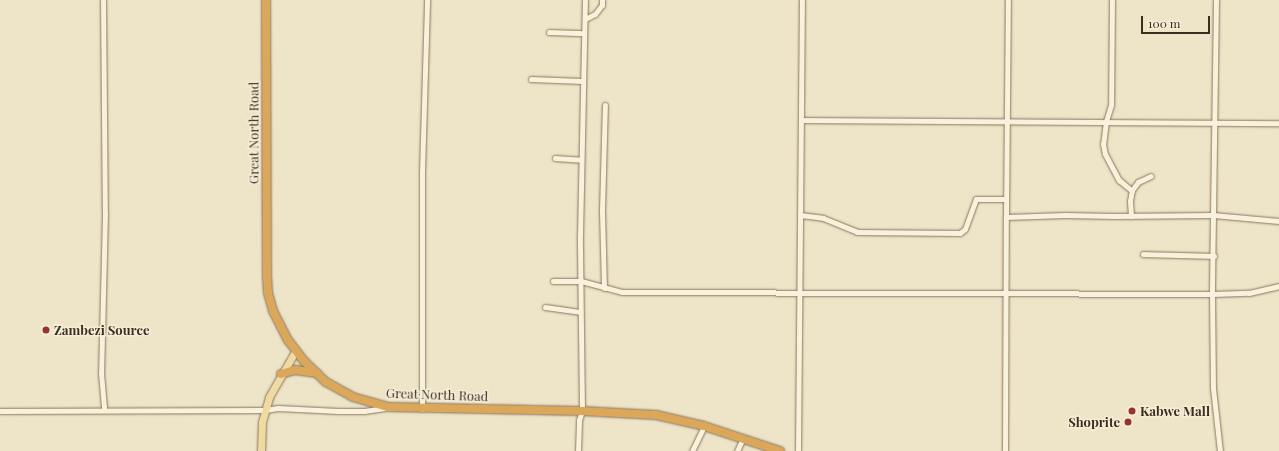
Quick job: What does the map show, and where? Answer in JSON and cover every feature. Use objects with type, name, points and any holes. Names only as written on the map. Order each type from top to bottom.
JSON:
[{"type":"highway","name":"Great North Road","points":[[266,0],[268,293],[273,311],[288,340],[317,373],[340,391],[369,403],[388,407],[422,409],[582,411],[656,415],[704,426],[780,451]]},
{"type":"highway","points":[[281,374],[291,370],[317,373]]},
{"type":"main road","points":[[261,451],[262,422],[269,397],[296,350]]},
{"type":"street","points":[[103,0],[104,213],[101,373],[104,410]]},
{"type":"street","points":[[422,409],[422,172],[427,0]]},
{"type":"street","points":[[578,451],[579,420],[582,411],[580,312],[581,160],[585,0]]},
{"type":"street","points":[[585,19],[595,14],[602,5],[602,0]]},
{"type":"street","points":[[798,451],[801,292],[800,215],[802,0]]},
{"type":"street","points":[[1005,451],[1008,0]]},
{"type":"street","points":[[1112,0],[1111,104],[1106,121],[1103,144],[1105,154],[1119,180],[1132,191]]},
{"type":"street","points":[[1216,0],[1213,215],[1214,256],[1212,294],[1213,388],[1220,451]]},
{"type":"street","points":[[549,32],[584,33]]},
{"type":"street","points":[[531,79],[582,81]]},
{"type":"street","points":[[604,288],[602,210],[605,105]]},
{"type":"street","points":[[801,120],[1106,121],[1214,124],[1279,123]]},
{"type":"street","points":[[555,158],[581,160]]},
{"type":"street","points":[[1131,216],[1130,201],[1132,191],[1138,182],[1151,176]]},
{"type":"street","points":[[800,215],[824,218],[857,232],[960,233],[966,229],[976,199],[1006,200]]},
{"type":"street","points":[[1006,217],[1065,215],[1213,215],[1279,221]]},
{"type":"street","points":[[1143,254],[1214,256]]},
{"type":"street","points":[[553,281],[581,281],[622,292],[1007,292],[1212,294],[1249,293],[1279,286]]},
{"type":"street","points":[[545,307],[580,312]]},
{"type":"street","points":[[0,411],[265,410],[278,408],[364,411],[388,407]]},
{"type":"street","points":[[692,451],[704,426]]},
{"type":"street","points":[[737,451],[743,438]]},
{"type":"place","name":"Zambezi Source","points":[[46,330]]},
{"type":"place","name":"Kabwe Mall","points":[[1132,411]]},
{"type":"place","name":"Shoprite","points":[[1128,422]]}]
